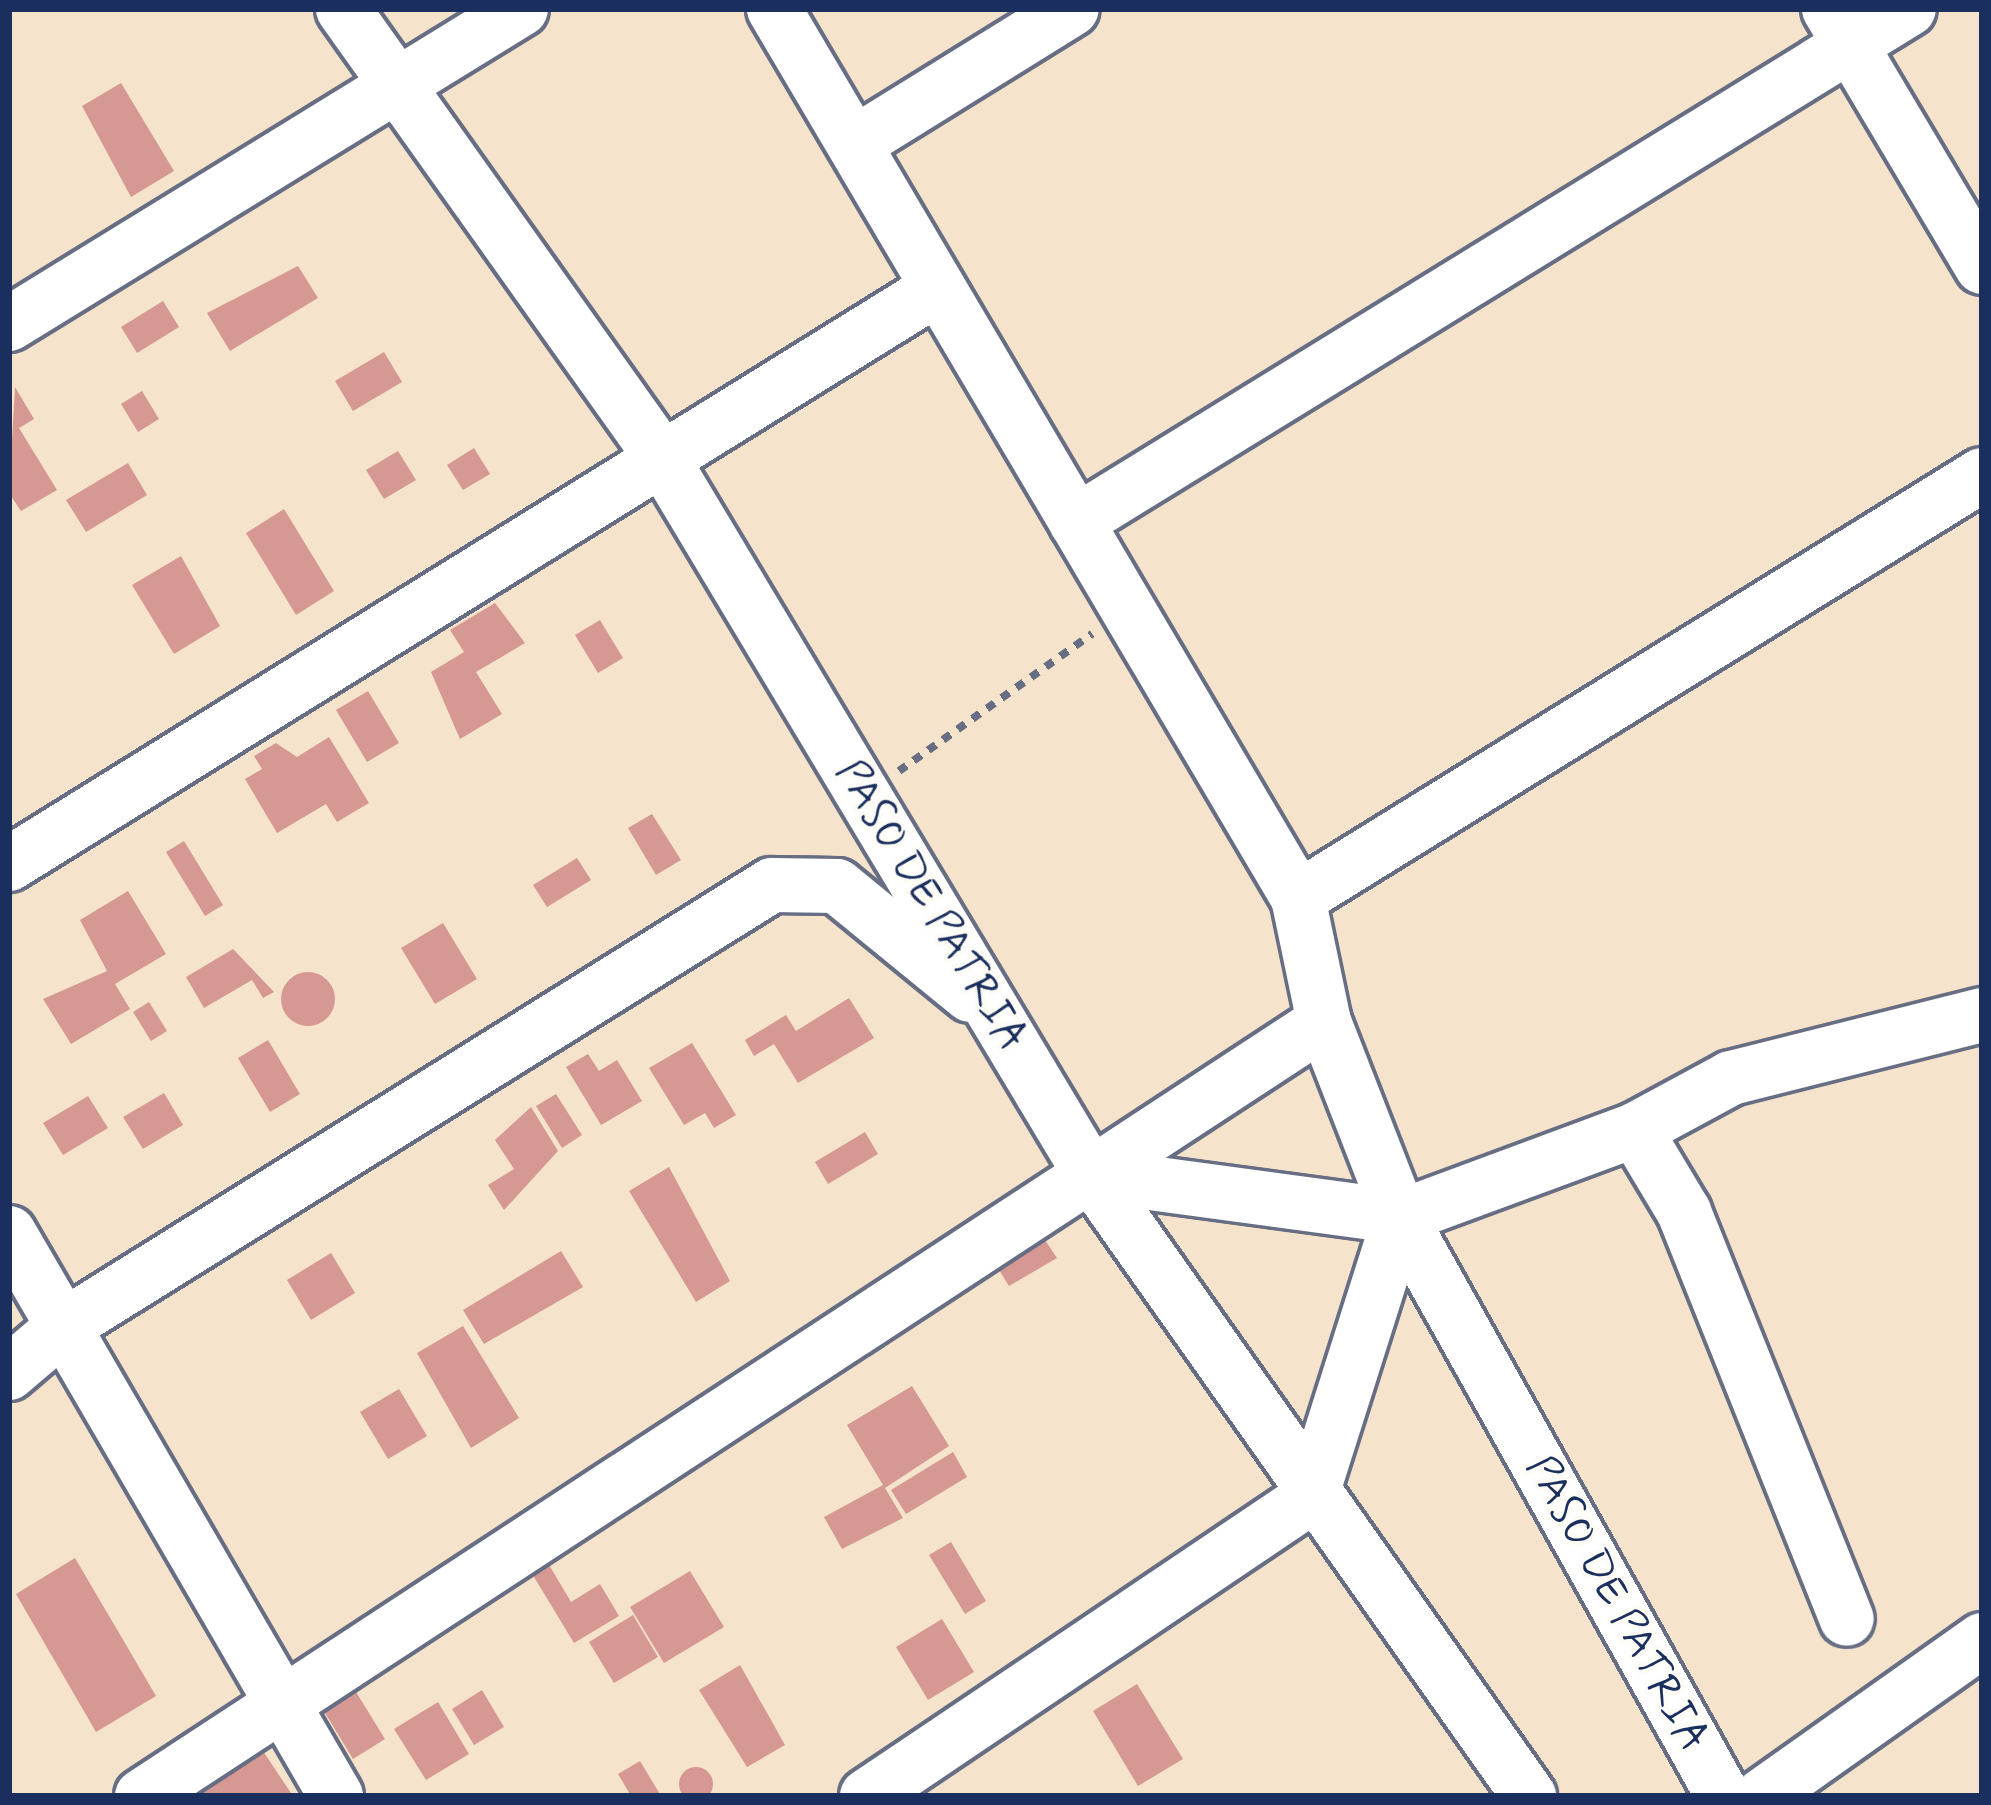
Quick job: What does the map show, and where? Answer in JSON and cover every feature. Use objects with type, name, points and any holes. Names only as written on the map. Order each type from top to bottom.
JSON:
[{"type":"street","name":"PASO DE PATRIA","points":[[343,9],[660,455],[1091,1174],[1311,1497],[1528,1796]]},
{"type":"street","points":[[9,324],[392,79],[521,9]]},
{"type":"street","name":"PASO DE PATRIA","points":[[774,9],[1298,898],[1324,1022],[1400,1217],[1723,1796]]},
{"type":"street","points":[[854,144],[1072,9]]},
{"type":"street","points":[[1076,522],[1839,26],[1909,9]]},
{"type":"street","points":[[1839,26],[1982,267]]},
{"type":"street","points":[[9,864],[660,455],[938,288]]},
{"type":"street","points":[[1298,898],[1982,475]]},
{"type":"street","points":[[9,1373],[64,1326],[772,885],[837,886],[988,1005]]},
{"type":"street","points":[[1091,1174],[1400,1217],[1635,1130],[1731,1078],[1982,1016]]},
{"type":"street","points":[[142,1796],[1324,1022]]},
{"type":"street","points":[[1635,1130],[1684,1212],[1847,1619]]},
{"type":"street","points":[[867,1796],[1311,1497],[1400,1217]]},
{"type":"street","points":[[9,1233],[336,1796]]},
{"type":"street","points":[[1762,1796],[1982,1640]]},
{"type":"path","points":[[864,796],[1128,609]]},
{"type":"building","points":[[121,83],[174,171],[131,197],[82,106]]},
{"type":"building","points":[[298,266],[318,298],[230,351],[207,313]]},
{"type":"building","points":[[163,301],[179,327],[137,353],[121,327]]},
{"type":"building","points":[[384,352],[402,382],[353,411],[335,381]]},
{"type":"building","points":[[15,387],[34,419],[19,428],[57,490],[21,511],[9,493]]},
{"type":"building","points":[[142,391],[159,419],[138,432],[121,404]]},
{"type":"building","points":[[474,448],[490,474],[463,490],[447,465]]},
{"type":"building","points":[[398,451],[416,480],[384,499],[366,470]]},
{"type":"building","points":[[128,463],[147,495],[86,532],[66,500]]},
{"type":"building","points":[[284,509],[334,591],[296,615],[246,533]]},
{"type":"building","points":[[181,556],[220,626],[174,654],[132,585]]},
{"type":"building","points":[[495,603],[525,643],[476,672],[502,714],[460,739],[431,672],[464,652],[450,630]]},
{"type":"building","points":[[600,620],[623,658],[598,673],[575,635]]},
{"type":"building","points":[[368,691],[399,743],[367,762],[336,710]]},
{"type":"building","points":[[329,737],[369,803],[337,822],[326,804],[277,833],[245,779],[262,769],[254,756],[276,743],[297,757]]},
{"type":"building","points":[[652,814],[681,860],[656,875],[628,828]]},
{"type":"building","points":[[184,841],[223,905],[205,916],[166,852]]},
{"type":"building","points":[[577,858],[591,880],[547,907],[533,885]]},
{"type":"building","points":[[128,891],[166,954],[115,984],[130,1009],[71,1044],[43,999],[107,971],[80,920]]},
{"type":"building","points":[[443,923],[477,979],[435,1004],[401,948]]},
{"type":"building","points":[[233,949],[274,992],[263,998],[252,980],[204,1008],[186,977]]},
{"type":"building","points":[[308,972],[327,980],[335,999],[327,1018],[308,1026],[289,1018],[281,999],[289,980]]},
{"type":"building","points":[[849,998],[874,1038],[798,1083],[774,1044],[754,1056],[745,1040],[786,1015],[796,1031]]},
{"type":"building","points":[[149,1002],[167,1031],[151,1041],[133,1012]]},
{"type":"building","points":[[268,1040],[300,1094],[270,1112],[238,1058]]},
{"type":"building","points":[[692,1043],[736,1115],[714,1128],[705,1113],[684,1125],[649,1068]]},
{"type":"building","points":[[588,1054],[599,1071],[617,1060],[642,1101],[601,1125],[566,1067]]},
{"type":"building","points":[[164,1093],[183,1125],[143,1149],[123,1117]]},
{"type":"building","points":[[556,1094],[582,1135],[562,1148],[536,1106]]},
{"type":"building","points":[[88,1096],[108,1128],[63,1155],[43,1123]]},
{"type":"building","points":[[531,1107],[558,1151],[504,1210],[488,1185],[514,1169],[495,1140]]},
{"type":"building","points":[[865,1132],[878,1154],[828,1184],[815,1162]]},
{"type":"building","points":[[669,1167],[730,1281],[696,1302],[629,1191]]},
{"type":"building","points":[[1043,1237],[1057,1258],[1009,1286],[996,1265]]},
{"type":"building","points":[[561,1251],[583,1287],[484,1344],[463,1310]]},
{"type":"building","points":[[331,1253],[355,1293],[311,1320],[287,1280]]},
{"type":"building","points":[[463,1326],[519,1418],[471,1448],[417,1353]]},
{"type":"building","points":[[912,1386],[949,1446],[885,1488],[903,1518],[842,1549],[824,1517],[883,1485],[847,1425]]},
{"type":"building","points":[[399,1389],[427,1436],[388,1459],[360,1412]]},
{"type":"building","points":[[953,1452],[967,1477],[906,1514],[891,1490]]},
{"type":"building","points":[[951,1542],[986,1601],[965,1614],[929,1555]]},
{"type":"building","points":[[75,1558],[156,1696],[96,1732],[16,1594]]},
{"type":"building","points":[[548,1563],[571,1602],[600,1584],[619,1616],[574,1643],[531,1572]]},
{"type":"building","points":[[690,1571],[724,1627],[664,1663],[630,1607]]},
{"type":"building","points":[[633,1615],[658,1657],[614,1683],[589,1642]]},
{"type":"building","points":[[942,1619],[974,1672],[928,1700],[896,1647]]},
{"type":"building","points":[[740,1665],[785,1745],[747,1767],[699,1690]]},
{"type":"building","points":[[348,1679],[385,1739],[353,1759],[316,1698]]},
{"type":"building","points":[[1137,1684],[1183,1759],[1138,1786],[1093,1711]]},
{"type":"building","points":[[482,1690],[504,1727],[474,1745],[452,1709]]},
{"type":"building","points":[[438,1702],[469,1754],[426,1780],[394,1729]]},
{"type":"building","points":[[259,1745],[293,1796],[184,1796]]},
{"type":"building","points":[[640,1761],[661,1796],[631,1796],[618,1774]]},
{"type":"building","points":[[696,1767],[708,1772],[713,1784],[708,1796],[696,1801],[684,1796],[679,1784],[684,1772]]}]
